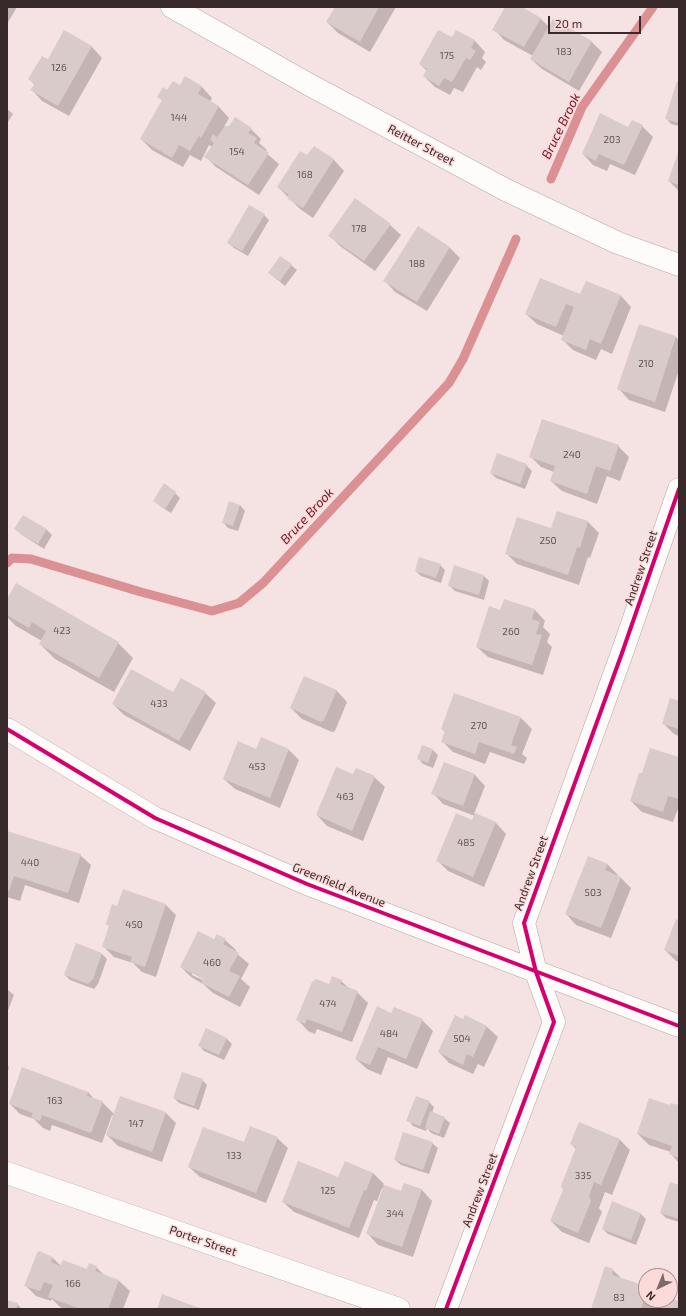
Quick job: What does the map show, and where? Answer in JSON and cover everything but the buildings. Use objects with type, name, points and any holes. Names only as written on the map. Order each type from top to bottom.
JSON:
[{"type":"street","name":"Reitter Street","points":[[172,7],[308,84],[506,190],[618,243],[679,265]]},
{"type":"street","name":"Andrew Street","points":[[446,1309],[554,1022],[536,972],[524,922],[622,653],[679,489]]},
{"type":"street","name":"Greenfield Avenue","points":[[7,729],[155,818],[307,884],[679,1026]]},
{"type":"street","name":"Porter Street","points":[[7,1173],[399,1309]]},
{"type":"waterway","name":"Bruce Brook","points":[[551,179],[582,107],[653,7]]},
{"type":"waterway","name":"Bruce Brook","points":[[7,563],[12,558],[31,559],[141,592],[212,611],[239,603],[263,583],[449,383],[463,359],[516,239]]},
{"type":"cycle path","points":[[446,1309],[554,1022],[536,972],[524,923],[622,653],[679,489]]},
{"type":"cycle path","points":[[7,729],[155,818],[307,884],[679,1026]]}]
